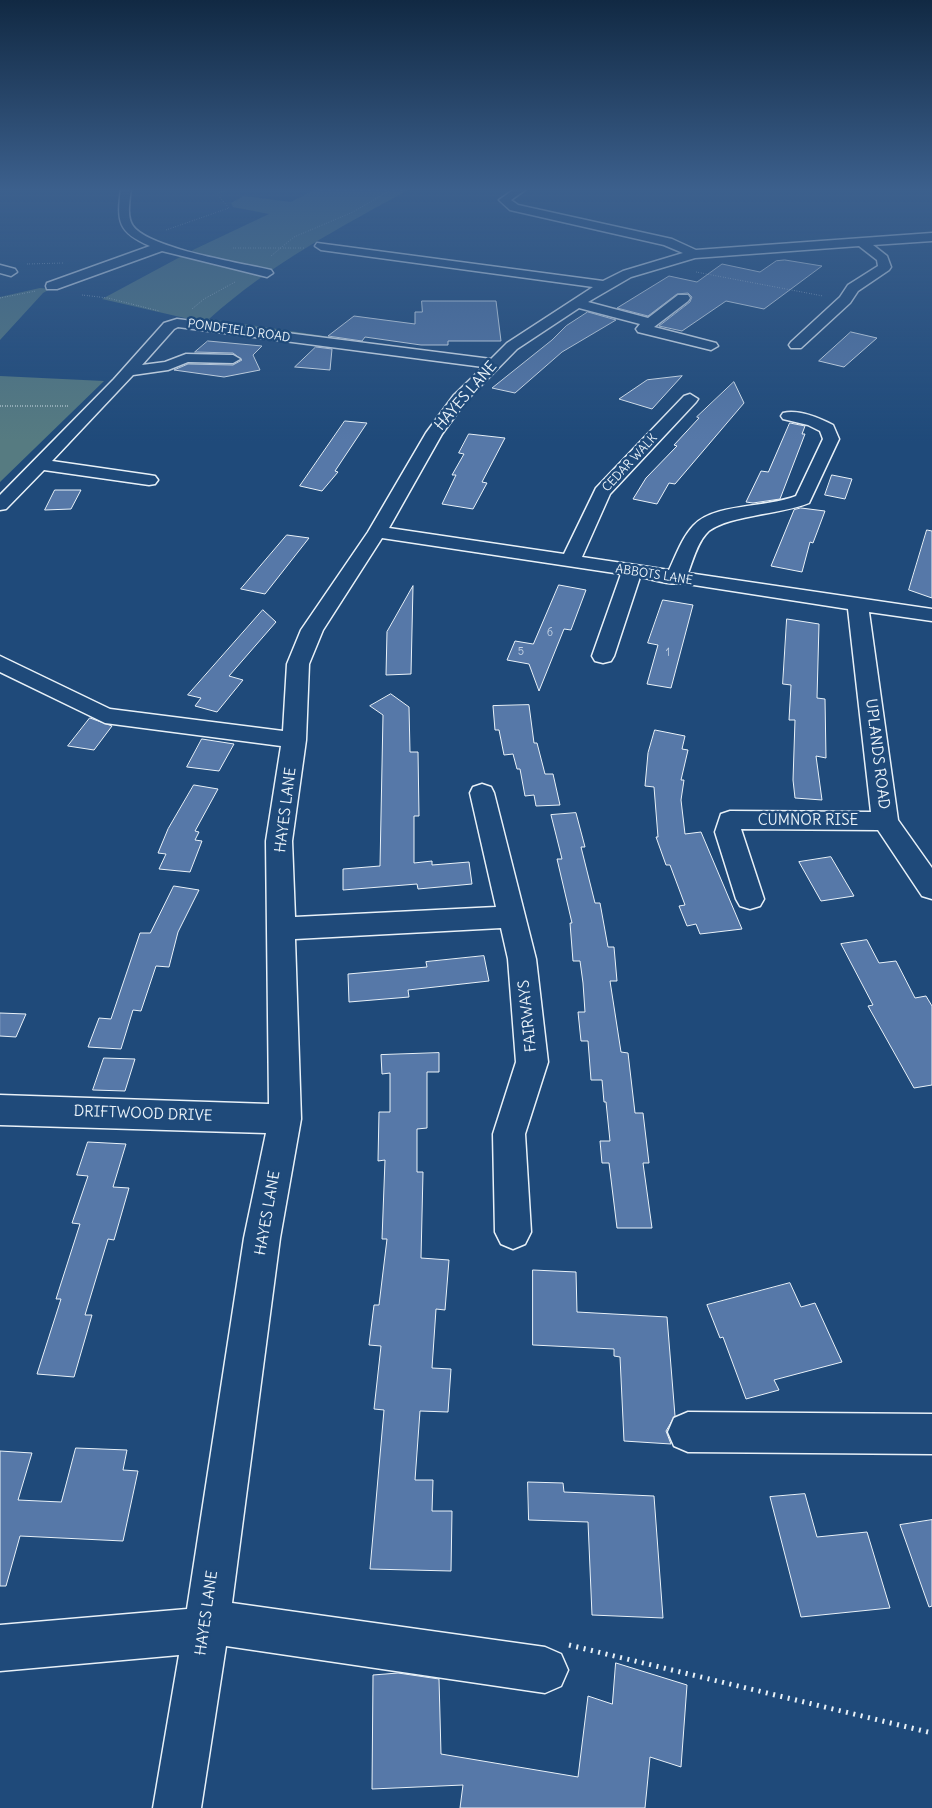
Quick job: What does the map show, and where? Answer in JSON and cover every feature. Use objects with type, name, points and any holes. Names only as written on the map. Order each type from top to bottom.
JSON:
[{"type":"street","points":[[46,288],[89,272]]},
{"type":"street","points":[[508,272],[605,285]]},
{"type":"street","name":"HAYES LANE","points":[[177,1808],[206,1626],[262,1238],[285,1119],[279,841],[294,740],[298,664],[312,630],[377,532],[434,432],[460,398],[512,346],[605,285],[636,272]]},
{"type":"street","points":[[796,345],[845,300],[852,288],[877,272]]},
{"type":"street","points":[[683,298],[643,329],[711,346]]},
{"type":"street","points":[[576,303],[651,323]]},
{"type":"street","name":"PONDFIELD ROAD","points":[[0,505],[95,408],[169,326],[178,321],[494,364]]},
{"type":"street","points":[[129,371],[159,368],[186,358],[233,359]]},
{"type":"street","name":"CEDAR WALK","points":[[570,562],[602,492],[690,399]]},
{"type":"street","points":[[675,578],[700,528],[712,521],[794,505],[803,499],[831,439],[826,428],[813,421],[789,416]]},
{"type":"street","points":[[41,464],[149,480]]},
{"type":"street","name":"ABBOTS LANE","points":[[377,532],[858,606],[932,615]]},
{"type":"street","points":[[603,656],[632,571]]},
{"type":"street","name":"UPLANDS ROAD","points":[[858,606],[885,821],[932,889]]},
{"type":"street","points":[[0,663],[105,716],[294,740]]},
{"type":"street","name":"FAIRWAYS","points":[[482,793],[522,959],[532,1062],[509,1134],[512,1232]]},
{"type":"street","name":"CUMNOR RISE","points":[[750,898],[728,832],[730,820],[885,821]]},
{"type":"street","points":[[282,929],[513,917]]},
{"type":"street","name":"DRIFTWOOD DRIVE","points":[[0,1110],[285,1119]]},
{"type":"street","points":[[688,1432],[932,1434]]},
{"type":"street","points":[[0,1648],[206,1626],[545,1670]]},
{"type":"path","points":[[81,295],[108,298],[178,321],[204,298],[234,282],[247,272]]},
{"type":"path","points":[[700,272],[845,300]]},
{"type":"path","points":[[0,298],[46,288]]},
{"type":"path","points":[[0,406],[50,405],[95,408]]},
{"type":"green space","points":[[152,272],[269,272],[232,299],[209,319],[480,359],[189,319],[102,299]]},
{"type":"green space","points":[[40,288],[50,289],[43,293],[0,340],[0,297]]},
{"type":"green space","points":[[0,376],[104,381],[0,482]]},
{"type":"building","points":[[710,272],[813,272],[764,309],[726,301],[682,331],[659,326],[690,302],[692,297],[688,293],[677,294],[648,316],[617,308],[669,276],[697,282]]},
{"type":"building","points":[[422,301],[496,301],[501,341],[448,341],[448,345],[421,345],[365,337],[362,341],[328,336],[354,316],[415,324],[415,312],[422,312]]},
{"type":"building","points":[[588,312],[616,320],[562,352],[515,393],[492,388],[552,340],[566,326]]},
{"type":"building","points":[[851,332],[877,338],[844,367],[819,361]]},
{"type":"building","points":[[208,341],[262,346],[253,355],[260,370],[224,377],[174,370],[188,364],[233,365],[242,360],[233,353],[195,352]]},
{"type":"building","points":[[316,347],[332,349],[330,370],[295,367]]},
{"type":"building","points":[[682,376],[652,409],[619,399],[647,380]]},
{"type":"building","points":[[734,382],[744,403],[675,484],[669,483],[657,504],[633,499],[646,478],[677,446],[674,445],[699,418],[697,417]]},
{"type":"building","points":[[345,421],[367,423],[335,471],[338,472],[322,491],[300,486]]},
{"type":"building","points":[[790,423],[805,426],[802,434],[805,434],[780,499],[753,503],[746,502],[761,471],[768,472]]},
{"type":"building","points":[[469,434],[505,438],[482,482],[487,483],[473,509],[442,504],[456,475],[452,475],[464,454],[459,453]]},
{"type":"building","points":[[832,475],[852,479],[845,499],[825,495]]},
{"type":"building","points":[[55,490],[81,490],[71,509],[45,510]]},
{"type":"building","points":[[801,508],[825,511],[813,543],[810,542],[802,572],[771,566],[794,510]]},
{"type":"building","points":[[927,530],[932,531],[932,598],[909,590]]},
{"type":"building","points":[[287,535],[309,538],[265,594],[241,589]]},
{"type":"building","points":[[559,585],[586,590],[571,630],[564,629],[539,691],[529,664],[507,660],[515,641],[533,644]]},
{"type":"building","points":[[413,586],[411,674],[386,675],[387,632]]},
{"type":"building","points":[[663,600],[693,605],[671,688],[647,684],[658,645],[648,643]]},
{"type":"building","points":[[263,610],[276,622],[229,676],[243,680],[217,712],[195,706],[201,698],[188,695]]},
{"type":"building","points":[[787,619],[819,624],[817,698],[825,699],[826,758],[816,756],[822,800],[795,798],[793,780],[795,720],[789,720],[791,685],[783,684]]},
{"type":"building","points":[[391,694],[409,707],[410,752],[418,752],[419,816],[414,816],[414,863],[432,861],[432,865],[469,862],[472,884],[418,889],[417,884],[343,890],[343,869],[380,866],[383,715],[370,706]]},
{"type":"building","points":[[529,705],[534,743],[537,743],[545,774],[553,774],[560,805],[536,806],[534,795],[525,796],[520,769],[517,769],[513,754],[504,755],[499,730],[495,730],[493,706]]},
{"type":"building","points":[[90,718],[112,726],[94,750],[68,746]]},
{"type":"building","points":[[655,730],[685,736],[682,749],[688,750],[681,780],[684,780],[681,800],[685,834],[701,832],[742,929],[700,934],[696,924],[687,926],[679,906],[685,905],[670,865],[666,865],[656,837],[658,837],[654,787],[645,786],[648,753]]},
{"type":"building","points":[[202,739],[234,744],[219,771],[187,767]]},
{"type":"building","points":[[194,785],[218,789],[195,831],[199,832],[195,840],[202,841],[190,872],[159,869],[166,854],[158,853],[168,829]]},
{"type":"building","points":[[576,813],[585,847],[581,847],[595,903],[600,903],[608,947],[614,947],[617,981],[610,981],[621,1052],[628,1053],[635,1113],[643,1113],[649,1163],[643,1163],[652,1228],[617,1228],[609,1163],[602,1163],[600,1141],[610,1141],[606,1102],[604,1102],[602,1080],[591,1080],[588,1041],[581,1041],[578,1012],[585,1012],[583,983],[580,961],[573,961],[570,923],[572,923],[557,859],[562,859],[551,815]]},
{"type":"building","points":[[831,857],[854,896],[821,901],[799,862]]},
{"type":"building","points":[[174,886],[199,890],[178,932],[169,967],[156,966],[141,1011],[133,1010],[121,1049],[88,1047],[99,1018],[111,1019],[140,933],[150,933]]},
{"type":"building","points":[[867,940],[879,963],[896,961],[915,998],[926,996],[932,1006],[932,1085],[914,1088],[868,1006],[873,1005],[841,944]]},
{"type":"building","points":[[484,956],[489,981],[408,990],[409,997],[349,1002],[348,974],[427,967],[426,962]]},
{"type":"building","points":[[0,1013],[26,1014],[16,1037],[0,1036]]},
{"type":"building","points":[[439,1053],[439,1072],[427,1072],[427,1128],[417,1129],[417,1172],[423,1172],[421,1258],[449,1260],[445,1310],[436,1309],[432,1368],[451,1369],[448,1412],[420,1411],[415,1480],[433,1480],[432,1511],[452,1511],[451,1571],[370,1569],[384,1410],[374,1409],[381,1346],[369,1345],[374,1305],[379,1305],[387,1239],[382,1239],[385,1160],[378,1161],[379,1112],[390,1112],[390,1073],[382,1074],[381,1055]]},
{"type":"building","points":[[104,1058],[135,1059],[125,1091],[93,1090]]},
{"type":"building","points":[[88,1142],[126,1144],[113,1187],[129,1188],[114,1240],[108,1239],[85,1315],[92,1315],[74,1377],[37,1374],[61,1299],[56,1299],[80,1224],[72,1223],[88,1176],[77,1175]]},
{"type":"building","points":[[533,1270],[576,1272],[577,1312],[667,1317],[675,1416],[666,1431],[671,1444],[624,1441],[620,1357],[614,1356],[614,1349],[533,1345]]},
{"type":"building","points":[[790,1283],[801,1307],[815,1303],[842,1362],[774,1380],[779,1390],[746,1399],[723,1337],[720,1338],[707,1305]]},
{"type":"building","points":[[76,1448],[127,1450],[123,1470],[138,1471],[123,1541],[20,1536],[6,1586],[0,1586],[0,1451],[32,1453],[18,1500],[61,1502]]},
{"type":"building","points":[[528,1482],[563,1483],[564,1492],[654,1496],[663,1618],[592,1615],[588,1522],[529,1520]]},
{"type":"building","points":[[805,1494],[817,1537],[867,1532],[890,1608],[801,1617],[770,1497]]},
{"type":"building","points":[[932,1520],[932,1606],[929,1607],[900,1525]]},
{"type":"building","points":[[616,1663],[687,1685],[681,1767],[650,1757],[645,1808],[460,1808],[463,1785],[372,1789],[373,1675],[398,1673],[439,1679],[441,1754],[578,1777],[588,1696],[612,1704]]}]
